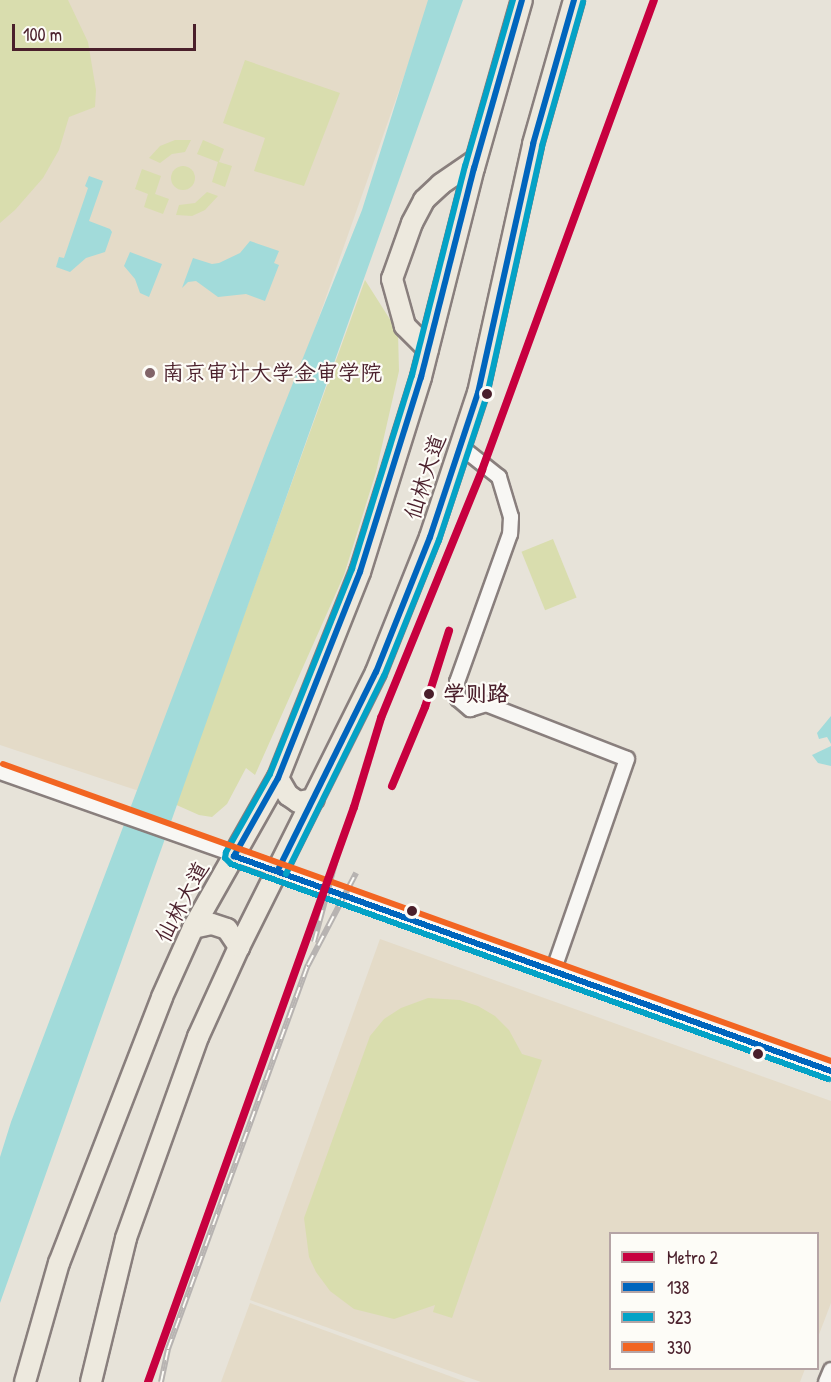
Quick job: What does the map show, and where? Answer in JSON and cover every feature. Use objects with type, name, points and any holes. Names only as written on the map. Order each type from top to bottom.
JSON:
[{"type":"main road","name":"仙林大道","points":[[25,1382],[59,1263],[162,997],[193,928],[278,778],[360,572],[428,349],[476,160],[522,0]]},
{"type":"main road","name":"仙林大道","points":[[90,1382],[126,1239],[198,1037],[239,947],[376,672],[430,537],[480,382],[533,144],[574,0]]},
{"type":"main road","points":[[428,349],[405,326],[392,279],[416,214],[424,200],[441,184],[476,160]]},
{"type":"main road","points":[[278,778],[288,795],[298,801],[314,799]]},
{"type":"main road","points":[[193,928],[213,924],[227,929],[239,947]]},
{"type":"street","points":[[460,446],[499,477],[511,517],[510,534],[457,682],[458,699],[470,709],[486,705],[627,759],[553,971]]},
{"type":"street","points":[[0,772],[278,870],[831,1071]]},
{"type":"street","points":[[826,1382],[831,1370]]},
{"type":"shaded area","name":"南京审计大学金审学院","points":[[0,0],[431,0],[156,778],[139,791],[0,745]]},
{"type":"shaded area","points":[[380,939],[831,1101],[831,1303],[819,1334],[819,1232],[609,1232],[609,1370],[805,1370],[800,1382],[481,1382],[250,1300]]},
{"type":"shaded area","points":[[250,1303],[466,1382],[221,1382]]},
{"type":"green space","points":[[0,0],[68,0],[88,42],[96,90],[95,107],[69,117],[59,150],[43,178],[15,210],[0,223]]},
{"type":"green space","points":[[245,60],[340,93],[304,186],[254,171],[265,138],[223,123]]},
{"type":"green space","points":[[175,140],[191,140],[185,152],[172,154],[160,163],[149,158],[160,146]]},
{"type":"green space","points":[[203,140],[224,149],[219,162],[232,166],[225,187],[212,182],[218,162],[197,154]]},
{"type":"green space","points":[[183,166],[192,169],[195,178],[192,187],[183,190],[174,187],[171,178],[174,169]]},
{"type":"green space","points":[[142,169],[161,176],[155,194],[169,199],[163,214],[144,207],[148,194],[135,189]]},
{"type":"green space","points":[[207,192],[218,196],[205,210],[192,216],[176,215],[179,205],[195,203]]},
{"type":"green space","points":[[365,280],[398,332],[399,371],[376,472],[344,575],[255,775],[246,768],[227,804],[212,817],[199,815],[172,803],[182,786]]},
{"type":"green space","points":[[553,539],[577,597],[545,610],[521,552]]},
{"type":"green space","points":[[428,998],[460,1000],[478,1006],[495,1016],[509,1030],[522,1054],[542,1060],[452,1318],[433,1312],[435,1305],[394,1319],[354,1309],[330,1291],[316,1272],[309,1257],[304,1218],[370,1036],[384,1019],[401,1008]]},
{"type":"water","points":[[428,0],[463,0],[0,1303],[0,1157],[11,1122],[267,448],[362,210]]},
{"type":"water","points":[[89,176],[103,181],[89,221],[110,229],[112,232],[105,252],[86,258],[70,272],[56,267],[59,257],[64,258],[88,188],[85,186]]},
{"type":"water","points":[[250,241],[279,251],[274,263],[279,265],[265,301],[246,294],[218,297],[196,281],[188,282],[182,288],[193,258],[212,264],[219,263],[240,253]]},
{"type":"water","points":[[130,252],[162,264],[149,297],[140,293],[135,279],[124,266]]},
{"type":"water","points":[[831,716],[831,744],[827,737],[819,739],[817,733]]},
{"type":"water","points":[[831,746],[831,766],[818,763],[812,755]]},
{"type":"railway","points":[[314,942],[338,852]]},
{"type":"railway","points":[[161,1382],[168,1349],[308,965],[356,873]]},
{"type":"metro line","name":"2","points":[[148,1382],[354,807],[381,718],[482,470],[654,0]]},
{"type":"metro line","name":"2","points":[[392,786],[425,707],[449,631]]},
{"type":"transit line","name":"323","points":[[513,0],[465,166],[412,375],[352,569],[270,774],[226,852],[225,858],[231,864],[828,1079]]},
{"type":"transit line","name":"138","points":[[522,0],[474,168],[421,377],[360,572],[278,778],[234,856],[831,1071]]},
{"type":"transit line","name":"138","points":[[278,870],[376,672],[430,537],[478,393],[533,144],[574,0]]},
{"type":"transit line","name":"323","points":[[286,874],[384,676],[439,540],[487,395],[542,146],[583,2]]},
{"type":"transit line","name":"330","points":[[3,764],[831,1061]]},
{"type":"place","name":"南京审计大学金审学院","points":[[150,373]]},
{"type":"place","name":"学则路","points":[[429,694]]}]
